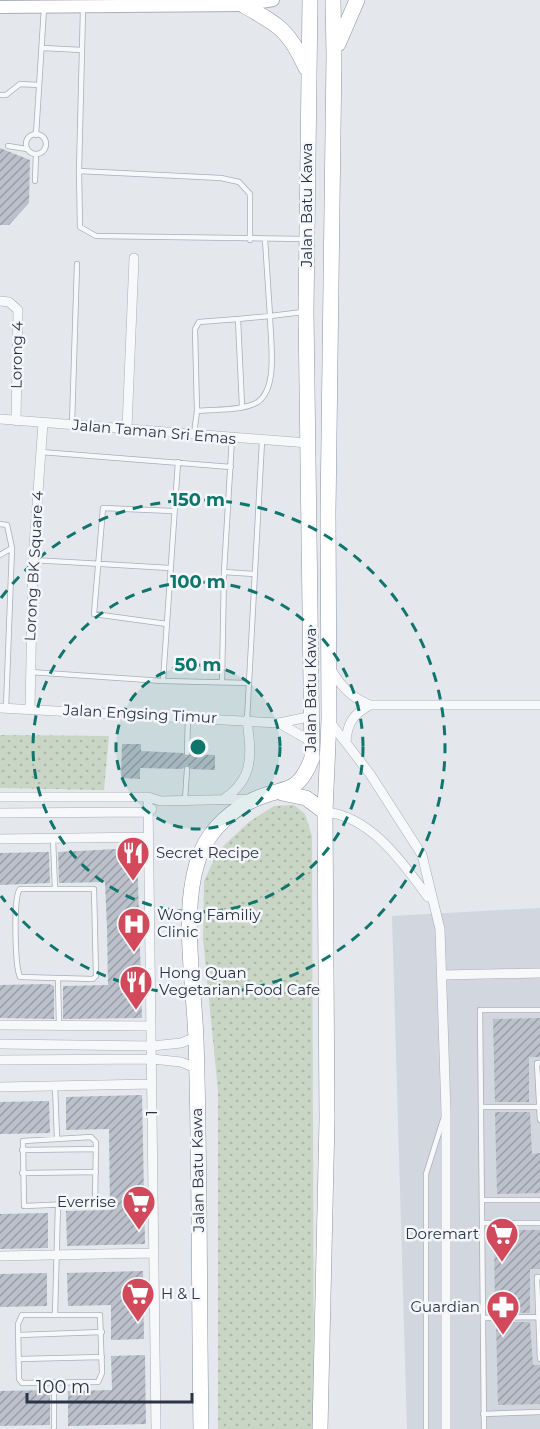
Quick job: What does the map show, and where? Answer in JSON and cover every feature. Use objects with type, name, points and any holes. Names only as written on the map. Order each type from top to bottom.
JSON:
[{"type":"highway","name":"Jalan Batu Kawa","points":[[201,1429],[196,1038],[190,903],[194,877],[202,849],[216,830],[238,809],[255,799],[282,793],[300,782],[312,758],[306,311],[307,71],[310,0]]},
{"type":"highway","name":"Jalan Batu Kawa","points":[[320,1429],[327,1120],[325,812],[329,720],[328,513],[333,0]]},
{"type":"highway","points":[[334,55],[357,0]]},
{"type":"highway","points":[[237,3],[277,24],[294,42],[307,71]]},
{"type":"highway","points":[[282,793],[306,798],[325,812]]},
{"type":"main road","points":[[0,6],[44,8],[83,3],[237,3],[273,0]]},
{"type":"street","points":[[127,428],[134,258]]},
{"type":"street","name":"Lorong 4","points":[[0,301],[9,302],[18,310],[16,421]]},
{"type":"street","name":"Jalan Taman Sri Emas","points":[[0,419],[308,443]]},
{"type":"street","name":"Lorong BK Square 4","points":[[30,708],[33,561],[43,423]]},
{"type":"street","points":[[328,666],[342,687],[355,699],[370,705],[540,705]]},
{"type":"street","points":[[346,742],[349,724],[357,712],[370,705]]},
{"type":"street","name":"Jalan Engsing Timur","points":[[3,708],[279,723],[313,716]]},
{"type":"street","points":[[225,798],[242,784],[248,773],[251,760],[247,720]]},
{"type":"street","points":[[329,720],[370,774],[422,855],[431,901],[440,929],[446,1112],[446,1429]]},
{"type":"street","name":"Jalan Engsing Timur","points":[[279,723],[312,742]]},
{"type":"street","points":[[0,797],[148,797],[161,801],[255,799]]},
{"type":"street","name":"1","points":[[148,797],[156,1429]]},
{"type":"street","points":[[0,813],[148,812],[161,801]]},
{"type":"street","points":[[325,812],[352,820],[382,840],[431,901]]},
{"type":"street","points":[[0,839],[149,837]]},
{"type":"street","points":[[443,975],[540,973]]},
{"type":"street","points":[[0,1025],[152,1026]]},
{"type":"street","points":[[0,1044],[152,1046],[181,1043],[196,1038]]},
{"type":"street","points":[[0,1060],[152,1059],[181,1062],[196,1068]]},
{"type":"street","points":[[0,1087],[152,1084]]},
{"type":"street","points":[[0,1256],[153,1253]]},
{"type":"lane","points":[[83,3],[80,227],[96,236],[250,240],[308,239]]},
{"type":"lane","points":[[36,135],[44,8]]},
{"type":"lane","points":[[43,48],[82,50]]},
{"type":"lane","points":[[0,95],[6,95],[20,84],[39,85]]},
{"type":"lane","points":[[27,149],[27,141],[36,135]]},
{"type":"lane","points":[[36,135],[44,138],[45,144],[44,150],[36,154]]},
{"type":"lane","points":[[8,146],[27,149],[36,154]]},
{"type":"lane","points":[[34,181],[36,154]]},
{"type":"lane","points":[[79,171],[221,178],[239,182],[250,194],[250,240]]},
{"type":"lane","points":[[197,411],[254,404],[265,396],[271,385],[270,316],[265,239]]},
{"type":"lane","points":[[72,424],[77,264]]},
{"type":"lane","points":[[194,434],[197,411],[195,328],[199,322],[306,311]]},
{"type":"lane","points":[[238,319],[242,406]]},
{"type":"lane","points":[[222,682],[224,572],[232,438]]},
{"type":"lane","points":[[247,720],[262,441]]},
{"type":"lane","points":[[41,452],[231,467]]},
{"type":"lane","points":[[163,681],[178,462]]},
{"type":"lane","points":[[167,624],[95,616],[103,508],[173,511]]},
{"type":"lane","points":[[0,524],[7,525],[12,548],[3,708]]},
{"type":"lane","points":[[0,555],[12,548]]},
{"type":"lane","points":[[33,561],[170,568]]},
{"type":"lane","points":[[224,572],[254,574]]},
{"type":"lane","points":[[0,637],[8,643]]},
{"type":"lane","points":[[0,661],[7,661]]},
{"type":"lane","points":[[29,672],[163,681],[249,683]]},
{"type":"lane","points":[[187,753],[188,717]]},
{"type":"lane","points":[[185,800],[187,769]]},
{"type":"lane","points":[[53,838],[55,889]]},
{"type":"lane","points":[[91,888],[95,892],[96,976],[93,979],[58,980],[20,977],[17,947],[17,890],[91,888]]},
{"type":"lane","points":[[58,980],[59,1026]]},
{"type":"lane","points":[[484,1429],[480,1010],[540,1010]]},
{"type":"lane","points":[[540,1063],[537,1063],[540,1120]]},
{"type":"lane","points":[[55,1086],[57,1138]]},
{"type":"lane","points":[[482,1107],[539,1107]]},
{"type":"lane","points":[[426,1429],[426,1174],[446,1112]]},
{"type":"lane","points":[[91,1137],[94,1138],[96,1149],[95,1203],[24,1206],[23,1141],[91,1137]]},
{"type":"lane","points":[[22,1150],[96,1149]]},
{"type":"lane","points":[[22,1173],[96,1172]]},
{"type":"lane","points":[[483,1200],[540,1200]]},
{"type":"lane","points":[[55,1315],[58,1205]]},
{"type":"lane","points":[[483,1223],[540,1223]]},
{"type":"lane","points":[[540,1277],[537,1277],[540,1359]]},
{"type":"lane","points":[[22,1315],[100,1315],[102,1332],[102,1373],[98,1382],[22,1383],[19,1379],[19,1318],[22,1315]]},
{"type":"lane","points":[[483,1318],[538,1317]]},
{"type":"lane","points":[[19,1335],[102,1332]]},
{"type":"lane","points":[[19,1359],[102,1357]]},
{"type":"lane","points":[[54,1383],[54,1429]]},
{"type":"lane","points":[[483,1414],[540,1412]]},
{"type":"shaded area","points":[[540,908],[540,1429],[407,1429],[392,916]]},
{"type":"green space","points":[[0,735],[109,736],[104,790],[0,788]]},
{"type":"green space","points":[[294,805],[305,814],[312,836],[314,1429],[218,1429],[218,1091],[203,939],[204,881],[218,851],[249,822],[274,806]]},
{"type":"building","points":[[0,148],[30,160],[29,203],[9,225],[0,225]]},
{"type":"building","points":[[122,744],[141,744],[141,751],[183,753],[186,757],[191,754],[215,755],[215,770],[191,769],[187,765],[182,769],[140,768],[140,779],[121,778]]},
{"type":"building","points":[[137,848],[142,1018],[63,1019],[63,986],[108,985],[107,928],[105,882],[59,883],[58,852]]},
{"type":"building","points":[[49,852],[50,883],[0,885],[0,853]]},
{"type":"building","points":[[49,984],[54,986],[54,1019],[0,1018],[0,985]]},
{"type":"building","points":[[540,1018],[540,1057],[529,1057],[529,1102],[495,1102],[493,1019]]},
{"type":"building","points":[[142,1095],[145,1244],[67,1246],[66,1211],[110,1210],[109,1129],[66,1130],[66,1097]]},
{"type":"building","points":[[49,1101],[50,1133],[0,1134],[0,1102]]},
{"type":"building","points":[[495,1112],[530,1112],[532,1154],[540,1153],[540,1193],[497,1194]]},
{"type":"building","points":[[48,1213],[48,1248],[0,1249],[0,1214]]},
{"type":"building","points":[[494,1230],[540,1230],[540,1269],[530,1269],[530,1313],[495,1312]]},
{"type":"building","points":[[143,1271],[144,1339],[111,1340],[111,1305],[68,1306],[67,1273]]},
{"type":"building","points":[[47,1273],[47,1306],[0,1307],[0,1274]]},
{"type":"building","points":[[496,1322],[530,1322],[533,1365],[540,1365],[540,1404],[498,1405]]},
{"type":"building","points":[[145,1355],[146,1424],[68,1426],[68,1391],[112,1390],[111,1356]]},
{"type":"building","points":[[50,1390],[50,1425],[0,1426],[0,1391]]},
{"type":"place","name":"Secret Recipe","points":[[133,882]]},
{"type":"place","name":"Wong Familiy Clinic","points":[[134,953]]},
{"type":"place","name":"Hong Quan Vegetarian Food Cafe","points":[[136,1011]]},
{"type":"place","name":"Everrise","points":[[139,1231]]},
{"type":"place","name":"Doremart","points":[[502,1263]]},
{"type":"place","name":"H & L","points":[[138,1323]]},
{"type":"place","name":"Guardian","points":[[503,1336]]}]
